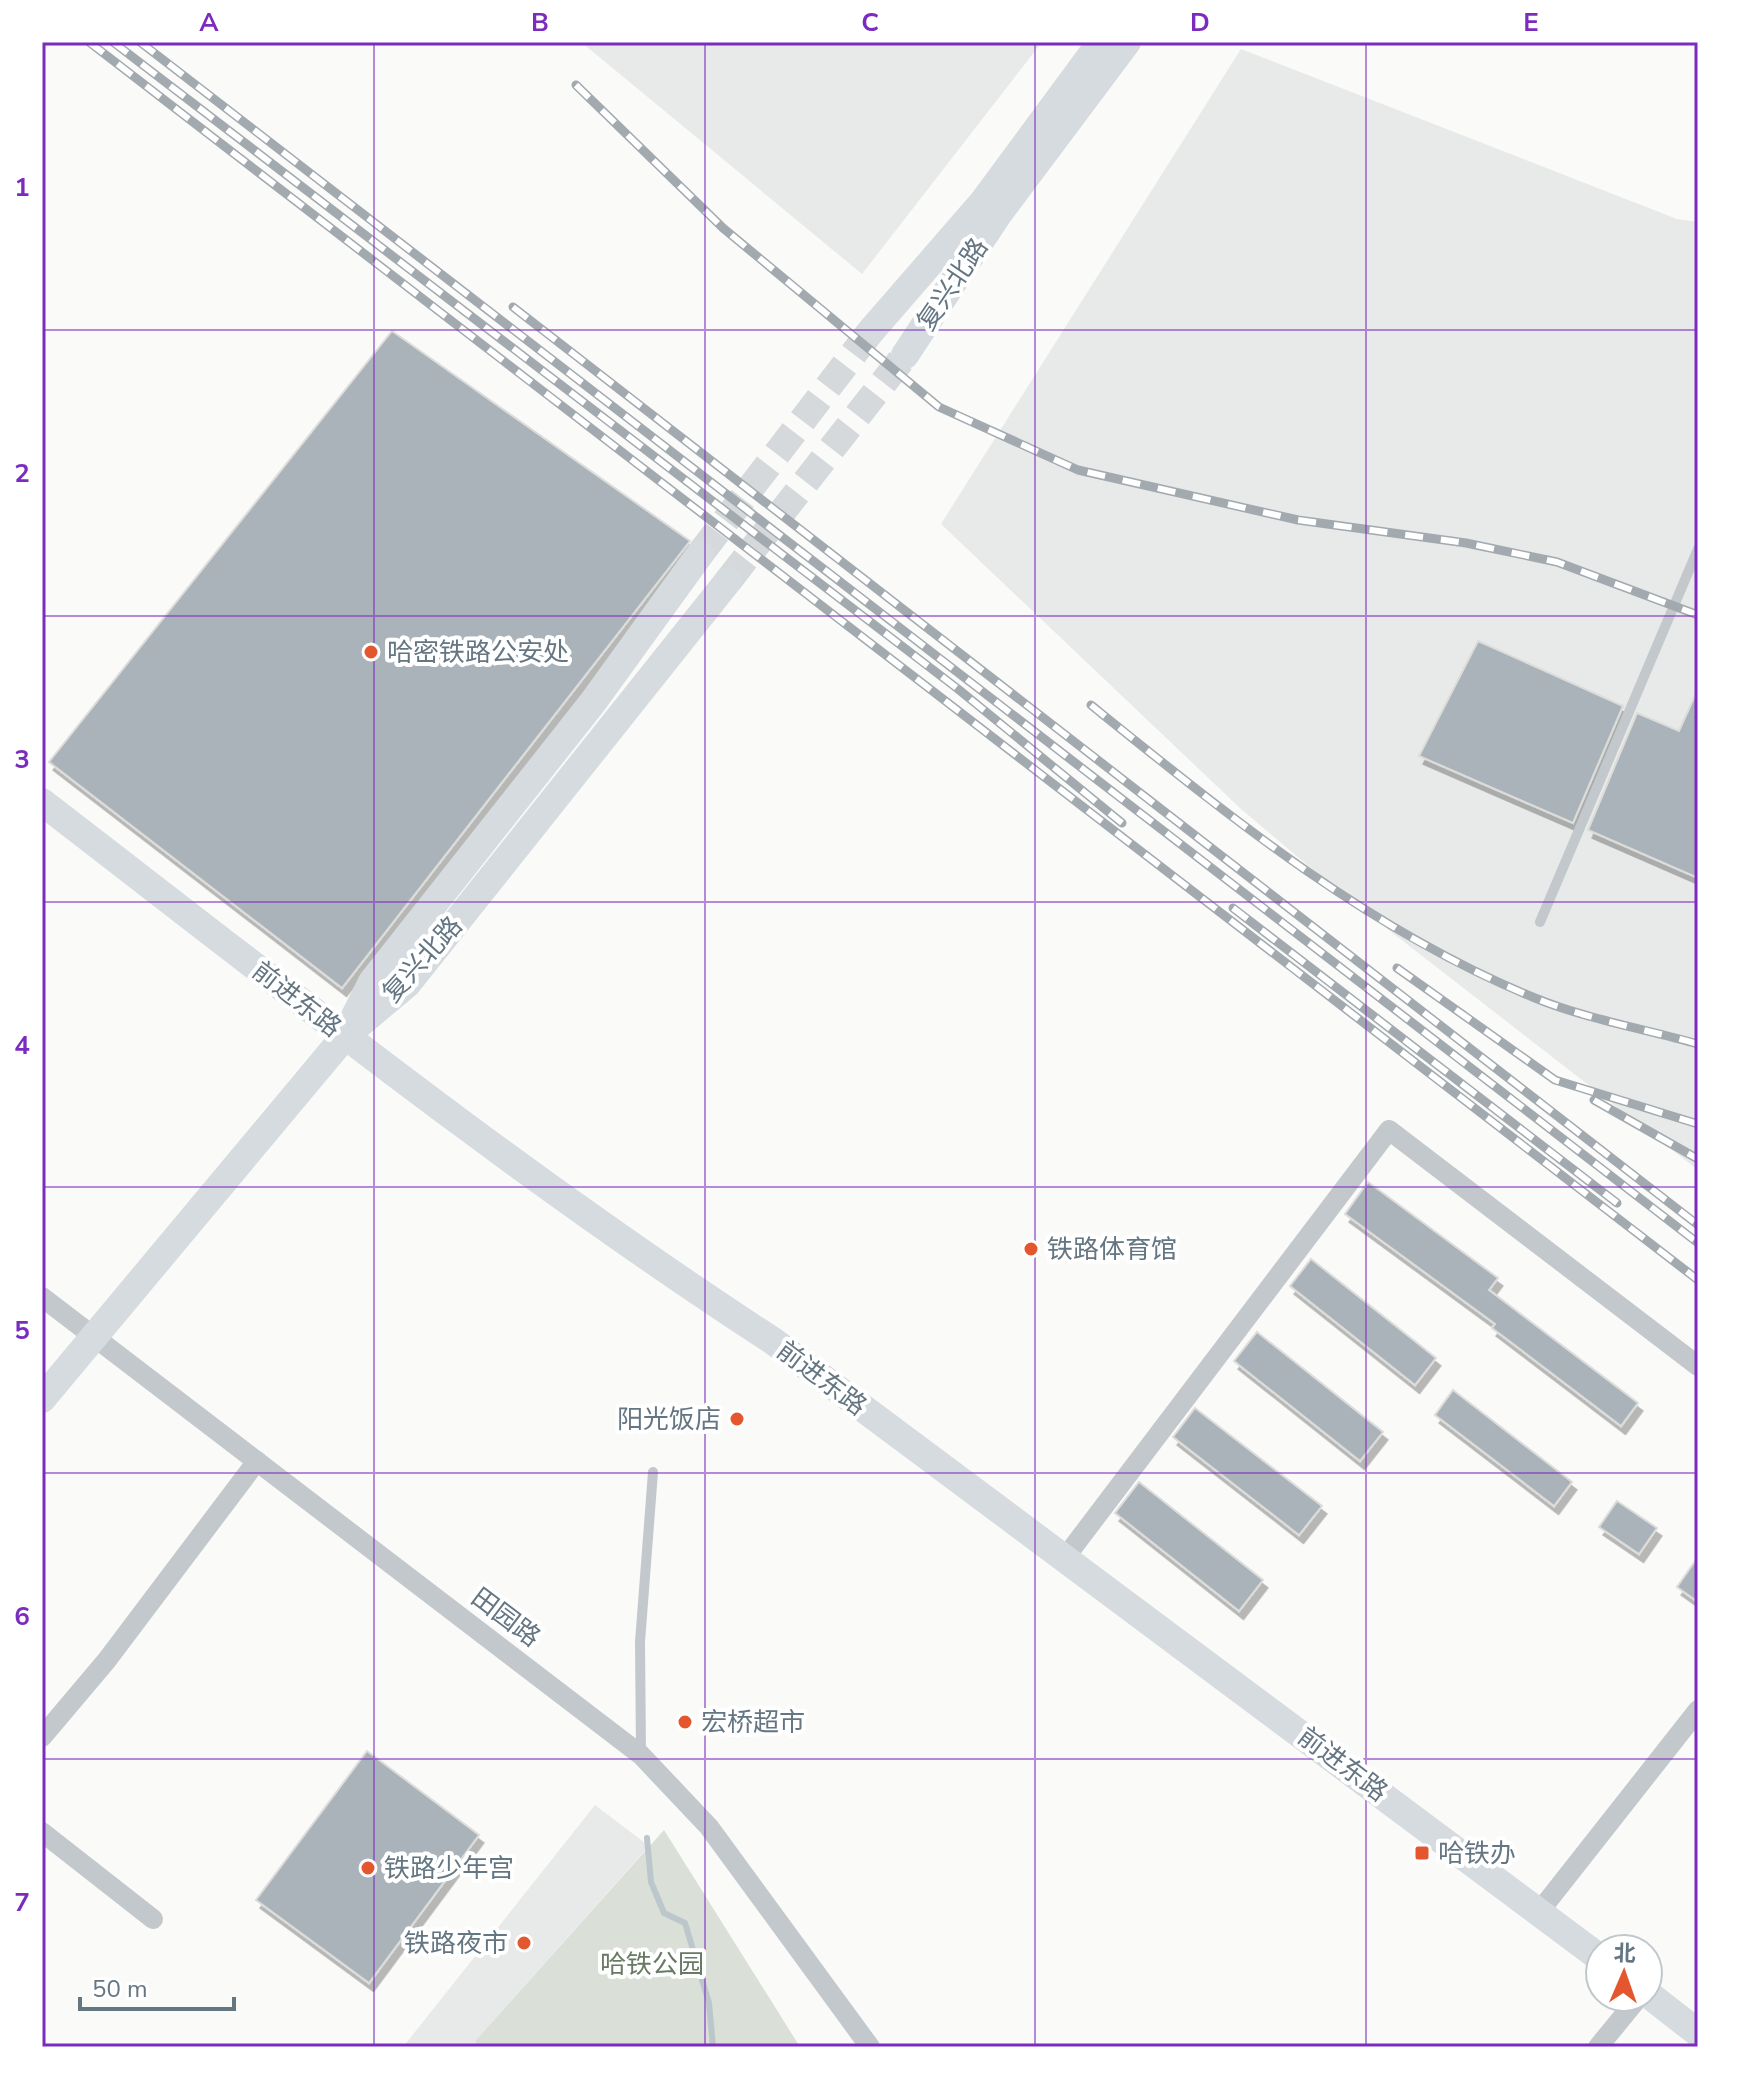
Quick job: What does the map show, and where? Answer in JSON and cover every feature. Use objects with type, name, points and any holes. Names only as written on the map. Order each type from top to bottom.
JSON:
[{"type":"street","points":[[871,331],[983,202],[1101,42]]},
{"type":"street","name":"复兴北路","points":[[905,355],[999,213],[1127,42]]},
{"type":"street","points":[[345,1036],[372,982],[593,702],[700,554]]},
{"type":"street","name":"复兴北路","points":[[42,1399],[345,1036],[407,984],[728,581]]},
{"type":"street","name":"前进东路","points":[[42,802],[345,1036],[690,1287],[773,1341],[1064,1559],[1236,1683],[1584,1946]]},
{"type":"street","points":[[1064,1559],[1389,1130],[1698,1366]]},
{"type":"street","name":"田园路","points":[[42,1297],[641,1755],[709,1827],[870,2047]]},
{"type":"street","points":[[42,1737],[107,1660],[257,1461]]},
{"type":"street","points":[[1539,1912],[1698,1710]]},
{"type":"street","points":[[42,1832],[153,1919]]},
{"type":"street","points":[[1664,2006],[1698,2033]]},
{"type":"street","points":[[1598,2047],[1626,2013]]},
{"type":"lane","points":[[1540,922],[1698,549]]},
{"type":"lane","points":[[641,1755],[640,1642],[653,1472]]},
{"type":"shaded area","points":[[581,42],[1042,42],[862,274]]},
{"type":"shaded area","points":[[1241,49],[1677,219],[1698,222],[1698,1170],[1332,886],[1241,809],[941,524]]},
{"type":"shaded area","name":"铁路夜市","points":[[595,1805],[649,1846],[476,2040],[475,2047],[403,2047]]},
{"type":"green space","name":"哈铁公园","points":[[664,1830],[800,2047],[475,2047],[476,2040]]},
{"type":"building","name":"哈密铁路公安处","points":[[392,331],[690,541],[342,988],[49,762]]},
{"type":"building","points":[[1478,641],[1623,706],[1573,823],[1419,756]]},
{"type":"building","points":[[1698,689],[1698,878],[1588,830],[1637,713],[1679,731]]},
{"type":"building","points":[[1368,1182],[1498,1278],[1489,1290],[1638,1403],[1621,1426],[1492,1328],[1495,1324],[1345,1214]]},
{"type":"building","points":[[1311,1259],[1436,1358],[1415,1385],[1290,1286]]},
{"type":"building","points":[[1257,1332],[1383,1432],[1360,1461],[1234,1361]]},
{"type":"building","points":[[1453,1390],[1572,1482],[1554,1506],[1435,1415]]},
{"type":"building","points":[[1195,1408],[1322,1506],[1299,1535],[1173,1437]]},
{"type":"building","points":[[1139,1482],[1263,1580],[1239,1611],[1115,1513]]},
{"type":"building","points":[[1617,1501],[1657,1528],[1639,1554],[1599,1527]]},
{"type":"building","points":[[1698,1557],[1698,1602],[1677,1587]]},
{"type":"building","name":"铁路少年宫","points":[[367,1751],[479,1835],[369,1983],[256,1900]]},
{"type":"waterway","points":[[647,1838],[651,1882],[664,1913],[685,1923],[709,2003],[713,2047]]},
{"type":"tunnel","points":[[700,554],[871,331]]},
{"type":"tunnel","points":[[728,581],[905,355]]},
{"type":"railway","points":[[89,42],[1698,1280]]},
{"type":"railway","points":[[113,42],[958,689],[1122,823]]},
{"type":"railway","points":[[140,42],[1698,1243]]},
{"type":"railway","points":[[576,85],[723,228],[939,407],[1078,470],[1298,520],[1466,543],[1557,562],[1698,615]]},
{"type":"railway","points":[[513,307],[1698,1225]]},
{"type":"railway","points":[[1091,705],[1302,868],[1415,939],[1535,998],[1595,1018],[1698,1044]]},
{"type":"railway","points":[[1233,908],[1617,1203]]},
{"type":"railway","points":[[1397,968],[1555,1080],[1698,1124]]},
{"type":"railway","points":[[1594,1100],[1698,1159]]},
{"type":"place","name":"哈密铁路公安处","points":[[371,652]]},
{"type":"place","name":"铁路体育馆","points":[[1031,1249]]},
{"type":"place","name":"阳光饭店","points":[[737,1419]]},
{"type":"place","name":"宏桥超市","points":[[685,1722]]},
{"type":"place","name":"哈铁办","points":[[1422,1853]]},
{"type":"place","name":"铁路少年宫","points":[[368,1868]]},
{"type":"place","name":"铁路夜市","points":[[524,1943]]}]
